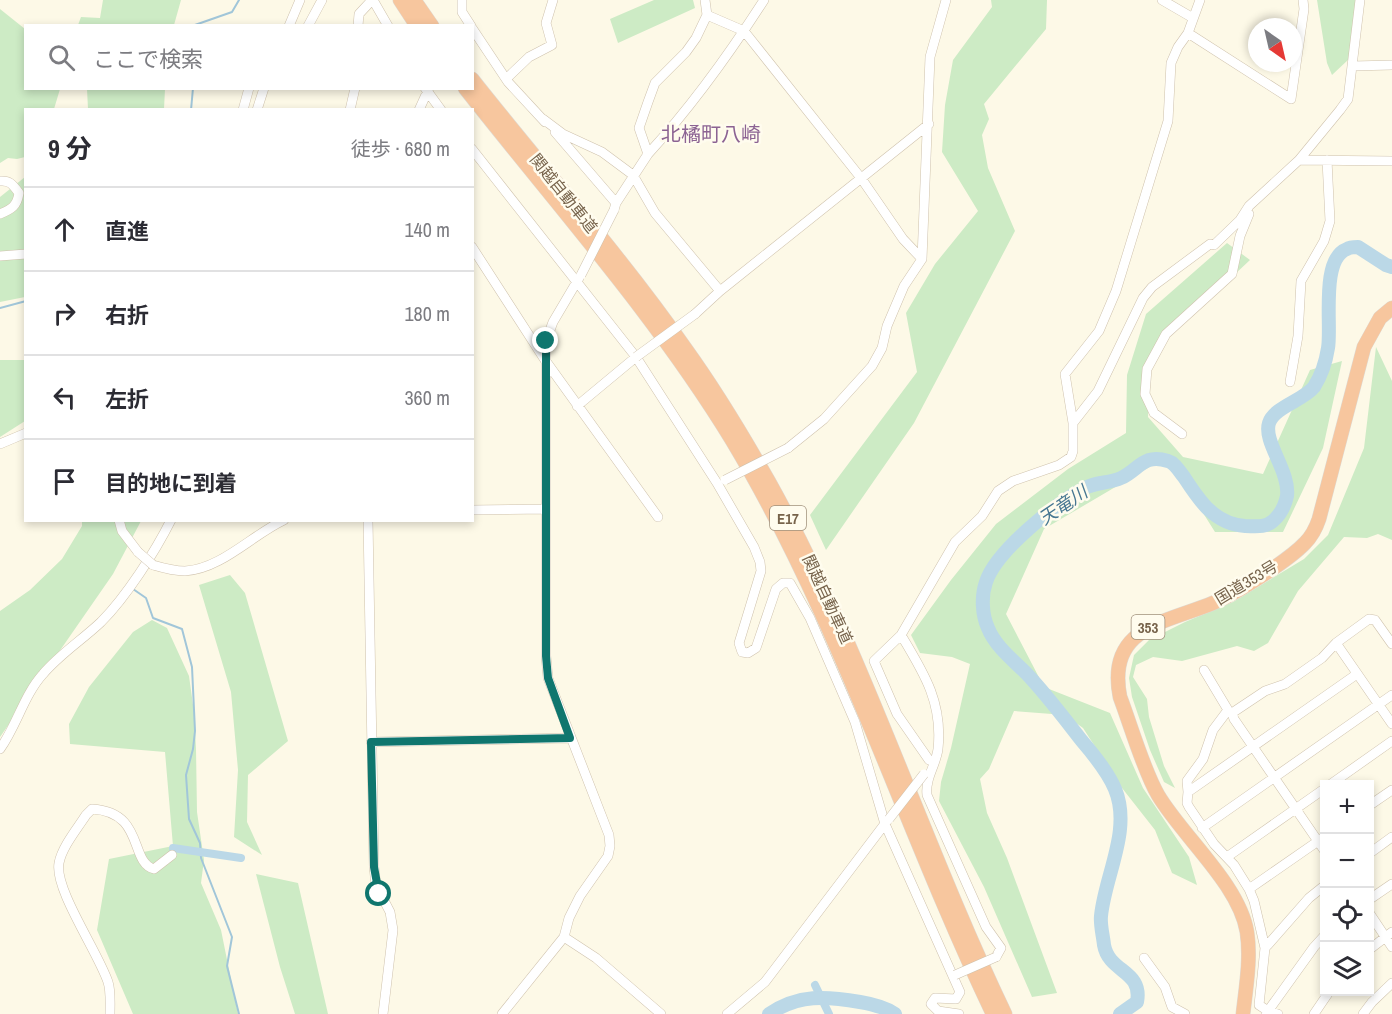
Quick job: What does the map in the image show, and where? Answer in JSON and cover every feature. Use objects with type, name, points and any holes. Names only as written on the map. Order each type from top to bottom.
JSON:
[{"type":"highway","points":[[400,0],[416,24]]},
{"type":"highway","points":[[414,0],[431,24]]},
{"type":"highway","name":"関越自動車道","points":[[474,81],[623,266],[673,332],[714,391],[765,474],[813,566],[850,646],[968,931],[1005,1014]]},
{"type":"highway","name":"関越自動車道","points":[[467,90],[676,354],[738,451],[782,532],[823,616],[862,704],[957,936],[993,1014]]},
{"type":"highway","name":"国道353号","points":[[1243,1014],[1249,952],[1243,917],[1239,906],[1223,882],[1156,792],[1120,697],[1119,664],[1124,650],[1143,630],[1225,597],[1298,549],[1310,537],[1319,519],[1364,347],[1380,318],[1392,308]]},
{"type":"street","points":[[290,24],[300,0]]},
{"type":"street","points":[[309,24],[322,0]]},
{"type":"street","points":[[358,24],[359,14],[372,0],[387,24]]},
{"type":"street","points":[[506,79],[529,57],[552,45],[546,23],[553,0]]},
{"type":"street","points":[[648,154],[639,129],[655,83],[686,52],[696,38],[706,15],[705,0]]},
{"type":"street","points":[[502,1014],[564,937],[569,918],[580,896],[608,856],[610,846],[609,835],[548,678],[546,341],[553,322],[579,279],[633,175],[712,79],[765,0]]},
{"type":"street","points":[[721,481],[788,448],[824,419],[872,366],[879,355],[887,326],[904,286],[922,259],[930,57],[946,0]]},
{"type":"street","points":[[1162,0],[1193,18]]},
{"type":"street","points":[[928,760],[897,714],[874,662],[901,635],[956,542],[982,516],[998,491],[1013,481],[1059,465],[1071,457],[1073,423],[1065,374],[1098,331],[1116,291],[1137,229],[1168,121],[1171,63],[1188,33],[1200,0]]},
{"type":"street","points":[[1188,33],[1291,99],[1304,0]]},
{"type":"street","points":[[1073,423],[1098,392],[1143,298],[1152,287],[1210,244],[1214,245],[1240,220],[1254,201],[1299,160],[1348,99],[1360,0]]},
{"type":"street","points":[[459,11],[470,24]]},
{"type":"street","points":[[706,15],[744,31],[861,178],[903,239],[922,259]]},
{"type":"street","points":[[474,30],[506,79],[543,119],[615,206]]},
{"type":"street","points":[[1353,66],[1392,65]]},
{"type":"street","points":[[244,108],[248,90]]},
{"type":"street","points":[[258,108],[263,90]]},
{"type":"street","points":[[350,108],[355,90]]},
{"type":"street","points":[[420,108],[427,90]]},
{"type":"street","points":[[427,90],[440,108]]},
{"type":"street","points":[[543,119],[563,134],[602,152],[633,175],[655,213],[720,291]]},
{"type":"street","points":[[577,406],[636,357],[695,314],[720,291],[928,124]]},
{"type":"street","points":[[474,151],[579,279],[721,481],[760,562],[761,571],[758,583],[739,643],[742,652],[756,648],[776,589],[783,583],[790,584],[810,618],[855,722],[887,821],[960,992],[959,996],[952,999],[935,998],[931,1005],[938,1011],[959,1014]]},
{"type":"street","points":[[1299,160],[1392,161]]},
{"type":"street","points":[[1290,382],[1298,336],[1301,281],[1324,241],[1330,221],[1327,160]]},
{"type":"street","points":[[0,181],[7,180],[19,193],[12,210],[0,214]]},
{"type":"street","points":[[1182,434],[1154,413],[1145,394],[1147,369],[1166,334],[1232,274],[1240,236],[1254,201]]},
{"type":"street","points":[[474,250],[545,360],[658,517]]},
{"type":"street","points":[[0,256],[24,254]]},
{"type":"street","points":[[0,444],[24,434]]},
{"type":"street","points":[[474,510],[546,509]]},
{"type":"street","points":[[119,522],[122,531],[138,552],[153,564],[185,571],[219,559],[280,522]]},
{"type":"street","points":[[0,749],[13,729],[33,687],[73,644],[101,622],[127,590],[170,522]]},
{"type":"street","points":[[368,522],[374,867],[376,885],[390,912],[393,930],[383,1014]]},
{"type":"street","points":[[1320,838],[1296,809],[1232,713],[1265,691],[1285,684],[1322,658],[1336,643],[1371,618],[1392,644]]},
{"type":"street","points":[[901,635],[931,687],[936,706],[938,750],[926,787],[927,795],[986,927],[1001,948],[996,957],[953,975]]},
{"type":"street","points":[[1336,643],[1392,724]]},
{"type":"street","points":[[1204,670],[1228,710],[1213,730],[1203,759],[1187,781],[1187,803],[1202,828],[1227,857],[1249,889],[1254,901],[1265,948],[1259,1005],[1270,1013],[1320,940]]},
{"type":"street","points":[[1188,792],[1357,674]]},
{"type":"street","points":[[1202,828],[1392,695]]},
{"type":"street","points":[[727,1014],[765,982],[924,774],[938,737]]},
{"type":"street","points":[[371,742],[570,738]]},
{"type":"street","points":[[1337,780],[1392,741]]},
{"type":"street","points":[[1374,802],[1392,789]]},
{"type":"street","points":[[1227,857],[1320,792]]},
{"type":"street","points":[[111,1014],[107,980],[89,939],[65,895],[59,878],[59,861],[86,815],[92,809],[106,811],[123,820],[133,834],[140,855],[148,867],[154,869],[159,867],[172,855]]},
{"type":"street","points":[[1374,850],[1392,837]]},
{"type":"street","points":[[1249,889],[1320,840]]},
{"type":"street","points":[[1374,897],[1392,884]]},
{"type":"street","points":[[1265,948],[1309,898],[1322,888]]},
{"type":"street","points":[[1374,918],[1389,934],[1392,947]]},
{"type":"street","points":[[1374,946],[1389,934]]},
{"type":"street","points":[[564,937],[596,958],[661,1014]]},
{"type":"street","points":[[1144,958],[1165,987],[1172,1007],[1185,1014]]},
{"type":"street","points":[[1363,1014],[1392,983]]},
{"type":"street","points":[[1314,1014],[1326,996]]},
{"type":"green space","points":[[103,0],[181,0],[174,24],[78,24],[81,17],[100,18]]},
{"type":"green space","points":[[654,0],[693,0],[695,8],[618,43],[610,19]]},
{"type":"green space","points":[[991,0],[1047,0],[1046,29],[984,104],[989,119],[982,135],[988,168],[1015,231],[914,423],[826,550],[810,515],[917,372],[906,313],[935,264],[978,211],[942,152],[945,105],[953,60],[992,7]]},
{"type":"green space","points":[[1317,0],[1357,0],[1349,59],[1332,75],[1327,63]]},
{"type":"green space","points":[[0,9],[24,28],[24,90],[60,90],[54,108],[24,108],[24,157],[8,158],[0,163]]},
{"type":"green space","points":[[87,90],[165,90],[164,108],[88,108]]},
{"type":"green space","points":[[24,178],[24,297],[0,302],[0,197]]},
{"type":"green space","points":[[1227,243],[1250,260],[1151,353],[1148,417],[1183,457],[1263,474],[1310,370],[1342,361],[1323,448],[1283,532],[1215,532],[1183,481],[1163,459],[1044,529],[1006,614],[1044,687],[1110,713],[1143,788],[1189,857],[1197,885],[1172,873],[1155,830],[1122,788],[1083,728],[1065,715],[1014,711],[989,769],[980,779],[987,813],[1007,858],[1057,993],[1032,997],[984,887],[939,801],[941,782],[970,664],[952,657],[920,653],[911,635],[996,524],[1068,469],[1126,433],[1127,375],[1146,314]]},
{"type":"green space","points":[[1376,347],[1392,381],[1392,540],[1378,534],[1367,538],[1344,537],[1298,591],[1268,643],[1254,651],[1237,646],[1182,661],[1153,657],[1136,665],[1133,677],[1147,699],[1149,717],[1164,766],[1175,788],[1164,782],[1150,750],[1132,697],[1129,678],[1134,655],[1149,640],[1233,602],[1304,559],[1328,535],[1364,448]]},
{"type":"green space","points":[[0,360],[24,360],[24,422],[0,437]]},
{"type":"green space","points":[[82,522],[140,522],[113,574],[0,737],[0,611],[30,590],[62,559],[82,526]]},
{"type":"green space","points":[[230,575],[245,593],[288,741],[248,775],[247,822],[262,855],[234,837],[238,770],[231,692],[199,585]]},
{"type":"green space","points":[[152,620],[167,628],[189,676],[194,712],[197,812],[204,860],[201,883],[221,930],[238,1014],[133,1014],[97,930],[109,859],[173,846],[165,752],[70,744],[69,724],[89,687],[133,632]]},
{"type":"green space","points":[[256,874],[298,883],[328,1014],[295,1014],[280,967]]},
{"type":"waterway","points":[[198,24],[232,12],[239,0]]},
{"type":"waterway","points":[[191,108],[193,90]]},
{"type":"waterway","name":"天竜川","points":[[1120,1014],[1137,1002],[1138,992],[1131,977],[1107,954],[1101,926],[1103,900],[1116,852],[1121,820],[1115,789],[1109,776],[1055,706],[991,635],[983,611],[983,593],[986,582],[992,570],[1014,542],[1044,515],[1087,487],[1121,478],[1153,459],[1168,461],[1177,467],[1208,509],[1224,521],[1245,526],[1267,525],[1273,521],[1285,503],[1287,486],[1270,439],[1269,423],[1277,412],[1309,392],[1321,373],[1328,348],[1329,294],[1333,266],[1339,255],[1348,248],[1358,247],[1392,267]]},
{"type":"waterway","points":[[0,308],[24,302]]},
{"type":"waterway","points":[[133,589],[146,598],[153,618],[182,629],[192,667],[195,731],[186,775],[189,819],[200,843],[201,858],[232,937],[227,966],[239,1014]]},
{"type":"waterway","points":[[173,848],[241,858]]},
{"type":"waterway","name":"天竜川","points":[[815,985],[829,1014]]},
{"type":"waterway","name":"天竜川","points":[[769,1014],[780,1007],[813,998],[869,1004],[895,1014]]},
{"type":"district","name":"北橘町八崎","points":[[711,133]]},
{"type":"route","points":[[379,894],[374,867],[371,742],[570,738],[548,678],[546,656],[546,341]]}]
